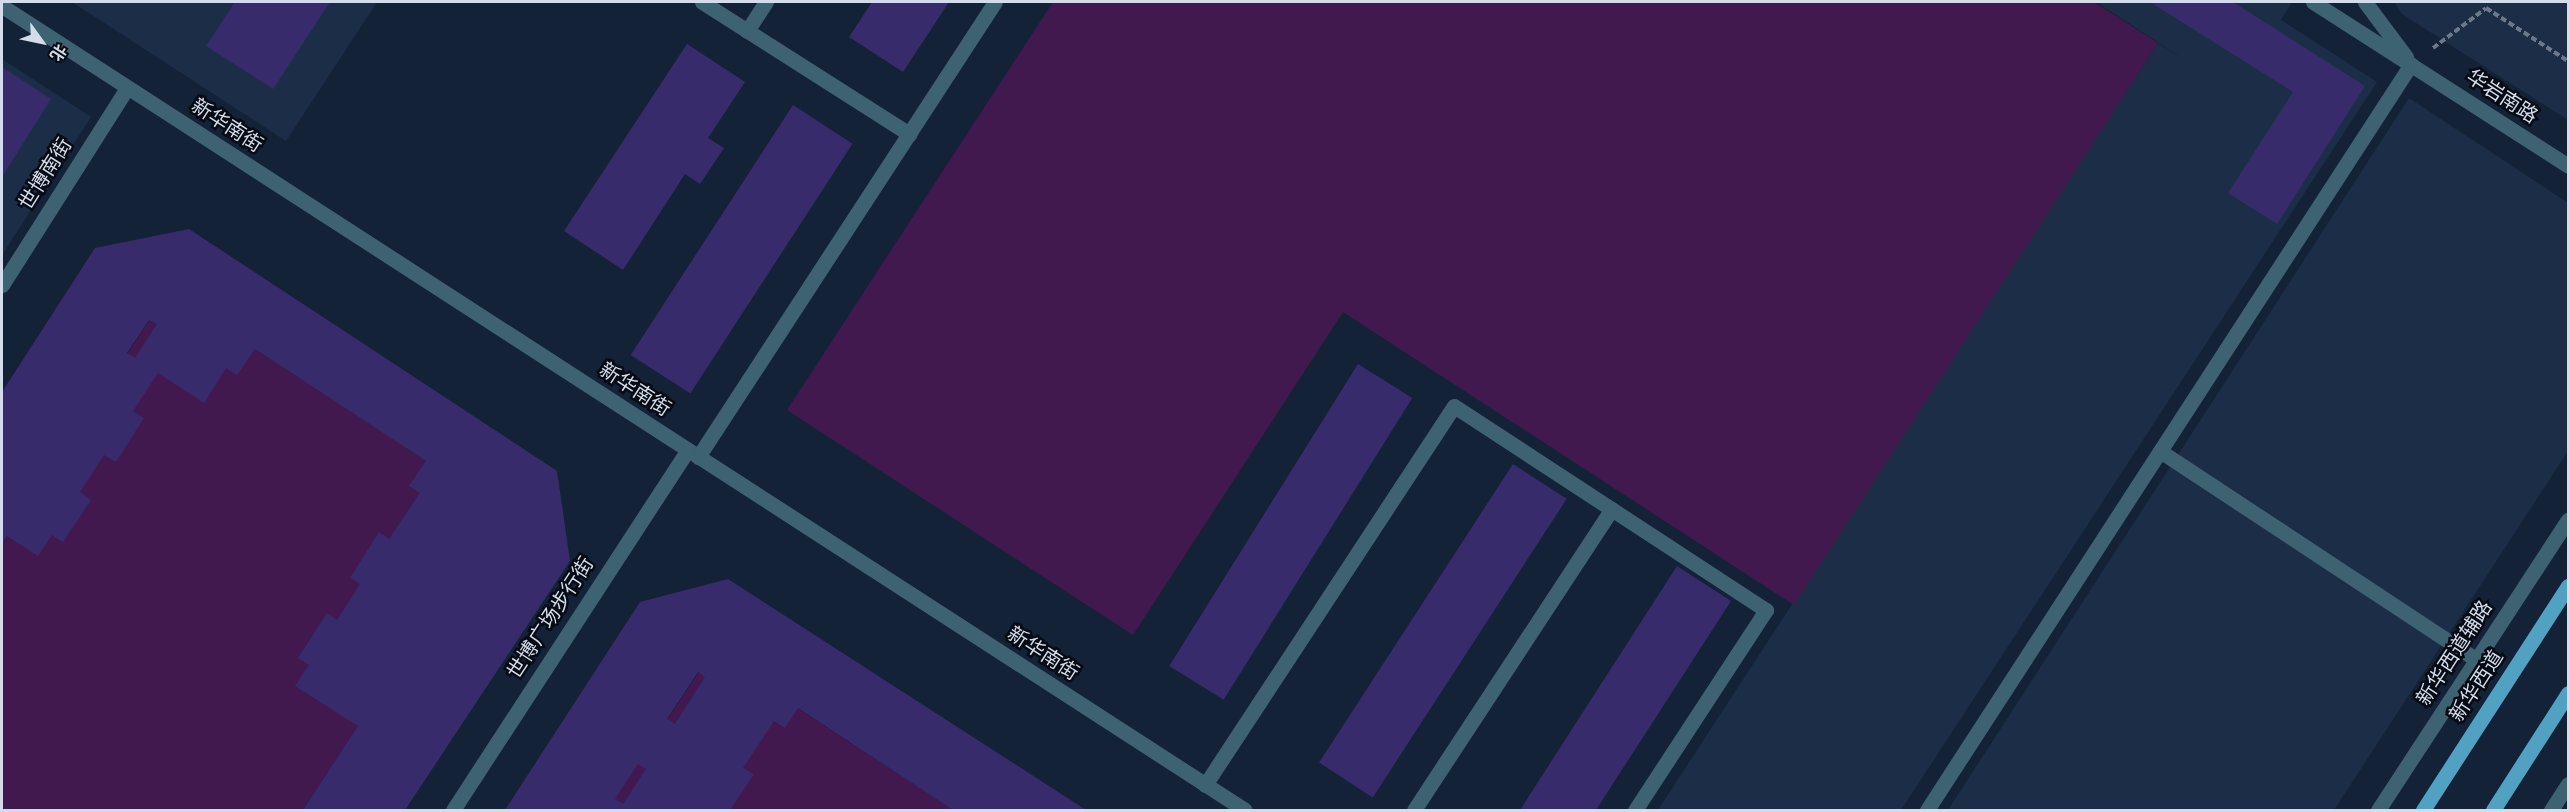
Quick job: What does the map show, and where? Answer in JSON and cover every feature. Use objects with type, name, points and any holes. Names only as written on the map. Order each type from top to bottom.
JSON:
[{"type":"main road","name":"新华西道","points":[[2423,810],[2568,586]]},
{"type":"main road","points":[[2493,810],[2568,693]]},
{"type":"street","points":[[702,2],[909,135]]},
{"type":"street","points":[[747,31],[766,2]]},
{"type":"street","name":"世博广场步行街","points":[[453,810],[909,135],[995,2]]},
{"type":"street","name":"华岩南路","points":[[2313,2],[2568,166]]},
{"type":"street","points":[[1927,810],[2411,64],[2365,2]]},
{"type":"street","name":"新华南街","points":[[2,6],[1205,785],[1237,808]]},
{"type":"street","name":"世博南街","points":[[2,285],[127,88]]},
{"type":"street","points":[[1205,785],[1454,406],[1766,610],[1635,810]]},
{"type":"street","points":[[2160,451],[2477,660]]},
{"type":"street","points":[[1414,810],[1612,509]]},
{"type":"street","name":"新华西道辅路","points":[[2378,810],[2568,520]]},
{"type":"street","points":[[2551,810],[2568,784]]},
{"type":"path","points":[[2411,64],[2486,8],[2568,61]]},
{"type":"shaded area","points":[[72,2],[377,2],[286,141]]},
{"type":"shaded area","points":[[1053,2],[2094,2],[2158,43],[1794,605],[1343,312],[1133,635],[787,410]]},
{"type":"shaded area","points":[[2096,2],[2292,2],[2281,20],[2377,82],[1901,810],[1658,810],[2158,43],[2190,63]]},
{"type":"shaded area","points":[[2394,2],[2568,2],[2568,120],[2402,14]]},
{"type":"shaded area","points":[[2,59],[91,117],[2,255]]},
{"type":"shaded area","points":[[2409,98],[2568,203],[2568,451],[2334,810],[1948,810]]},
{"type":"shaded area","points":[[168,292],[501,510],[303,810],[2,810],[2,544]]},
{"type":"shaded area","points":[[712,652],[953,810],[607,810]]},
{"type":"building","points":[[235,2],[330,2],[273,89],[206,46]]},
{"type":"building","points":[[872,2],[949,2],[903,72],[849,37]]},
{"type":"building","points":[[2150,2],[2233,2],[2365,86],[2277,224],[2228,193],[2293,92]]},
{"type":"building","points":[[687,44],[745,82],[708,138],[724,148],[700,184],[685,174],[623,270],[564,231]]},
{"type":"building","points":[[2,67],[51,99],[2,177]]},
{"type":"building","points":[[793,105],[853,144],[690,394],[631,355]]},
{"type":"building","points":[[189,229],[557,471],[570,561],[405,810],[303,810],[358,726],[295,686],[309,665],[298,658],[327,613],[337,620],[360,584],[350,578],[379,532],[389,539],[420,493],[409,486],[426,461],[255,349],[237,375],[226,368],[204,403],[158,373],[133,411],[144,418],[116,462],[104,455],[80,492],[91,500],[63,542],[52,535],[38,556],[7,536],[2,544],[2,392],[95,248]],"holes":[[[149,320],[157,324],[135,358],[127,353]]]},
{"type":"building","points":[[1358,364],[1412,398],[1224,700],[1169,666]]},
{"type":"building","points":[[1513,464],[1567,499],[1373,797],[1319,763]]},
{"type":"building","points":[[1677,566],[1731,601],[1596,810],[1520,810]]},
{"type":"building","points":[[728,579],[1086,810],[953,810],[798,708],[785,728],[774,721],[743,768],[754,774],[730,810],[505,810],[640,602]],"holes":[[[698,672],[705,677],[675,724],[667,719]],[[638,764],[646,769],[623,804],[615,799]]]}]
